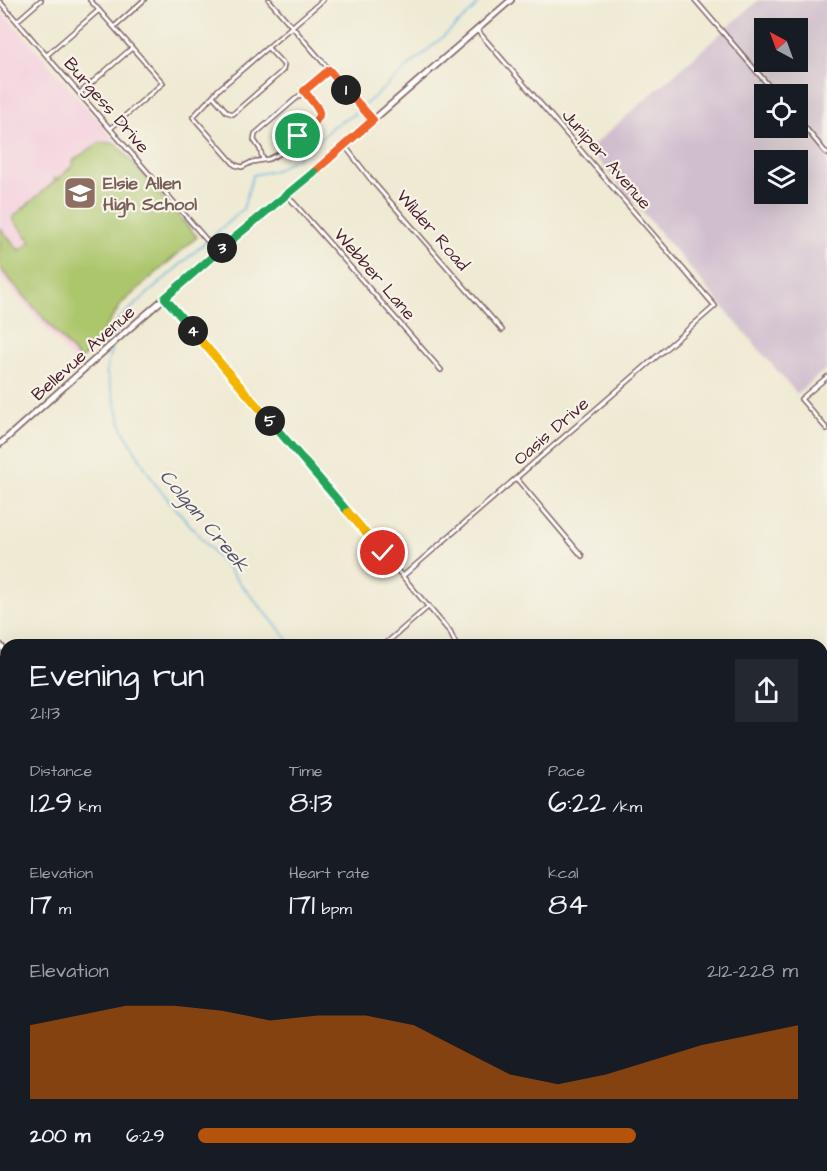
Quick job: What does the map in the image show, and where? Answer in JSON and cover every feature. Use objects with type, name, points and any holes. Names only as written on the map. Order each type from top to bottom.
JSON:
[{"type":"street","points":[[17,21],[41,0]]},
{"type":"street","points":[[90,0],[163,83],[111,128]]},
{"type":"street","points":[[114,26],[144,0]]},
{"type":"street","points":[[269,0],[373,120]]},
{"type":"street","points":[[304,91],[320,109],[320,116],[279,154],[242,167],[237,166],[193,117],[323,0]]},
{"type":"street","name":"Bellevue Avenue","points":[[0,444],[217,252],[288,195],[511,0]]},
{"type":"street","points":[[695,0],[767,84]]},
{"type":"street","name":"Burgess Drive","points":[[0,2],[217,252]]},
{"type":"street","points":[[47,55],[99,10]]},
{"type":"street","name":"Juniper Avenue","points":[[477,30],[715,306]]},
{"type":"street","points":[[80,93],[132,48]]},
{"type":"street","points":[[214,97],[227,112],[233,114],[279,74],[284,65],[268,48]]},
{"type":"street","points":[[263,160],[254,140],[255,134],[329,70]]},
{"type":"street","points":[[808,131],[827,153]]},
{"type":"street","name":"Wilder Road","points":[[345,146],[372,181],[502,330]]},
{"type":"street","name":"Webber Lane","points":[[288,195],[441,370]]},
{"type":"street","points":[[165,298],[429,606],[453,639]]},
{"type":"street","name":"Oasis Drive","points":[[403,576],[715,306]]},
{"type":"street","points":[[827,377],[801,399],[827,429]]},
{"type":"street","points":[[517,479],[582,556]]},
{"type":"street","points":[[391,639],[429,606]]},
{"type":"shaded area","points":[[759,0],[827,0],[827,368],[797,394],[589,149]]},
{"type":"shaded area","name":"Elsie Allen High School","points":[[0,8],[198,236],[122,303],[106,327],[103,339],[76,363],[0,276]]},
{"type":"green space","name":"Elsie Allen High School","points":[[100,142],[116,144],[197,237],[122,303],[106,327],[103,339],[80,360],[0,268],[0,228],[20,251],[31,241],[13,217],[55,181],[54,178],[57,180],[74,164],[73,161]]},
{"type":"waterway","name":"Colgan Creek","points":[[113,341],[118,320],[243,209],[253,175],[276,170],[311,149],[332,127],[353,115],[452,29],[481,0]]},
{"type":"waterway","name":"Colgan Creek","points":[[112,346],[106,371],[123,430],[155,484],[288,639]]},
{"type":"place","name":"Elsie Allen High School","points":[[80,193]]},
{"type":"route","points":[[298,136],[321,114],[320,109],[304,91],[329,70],[373,120],[165,298],[383,553]]}]
